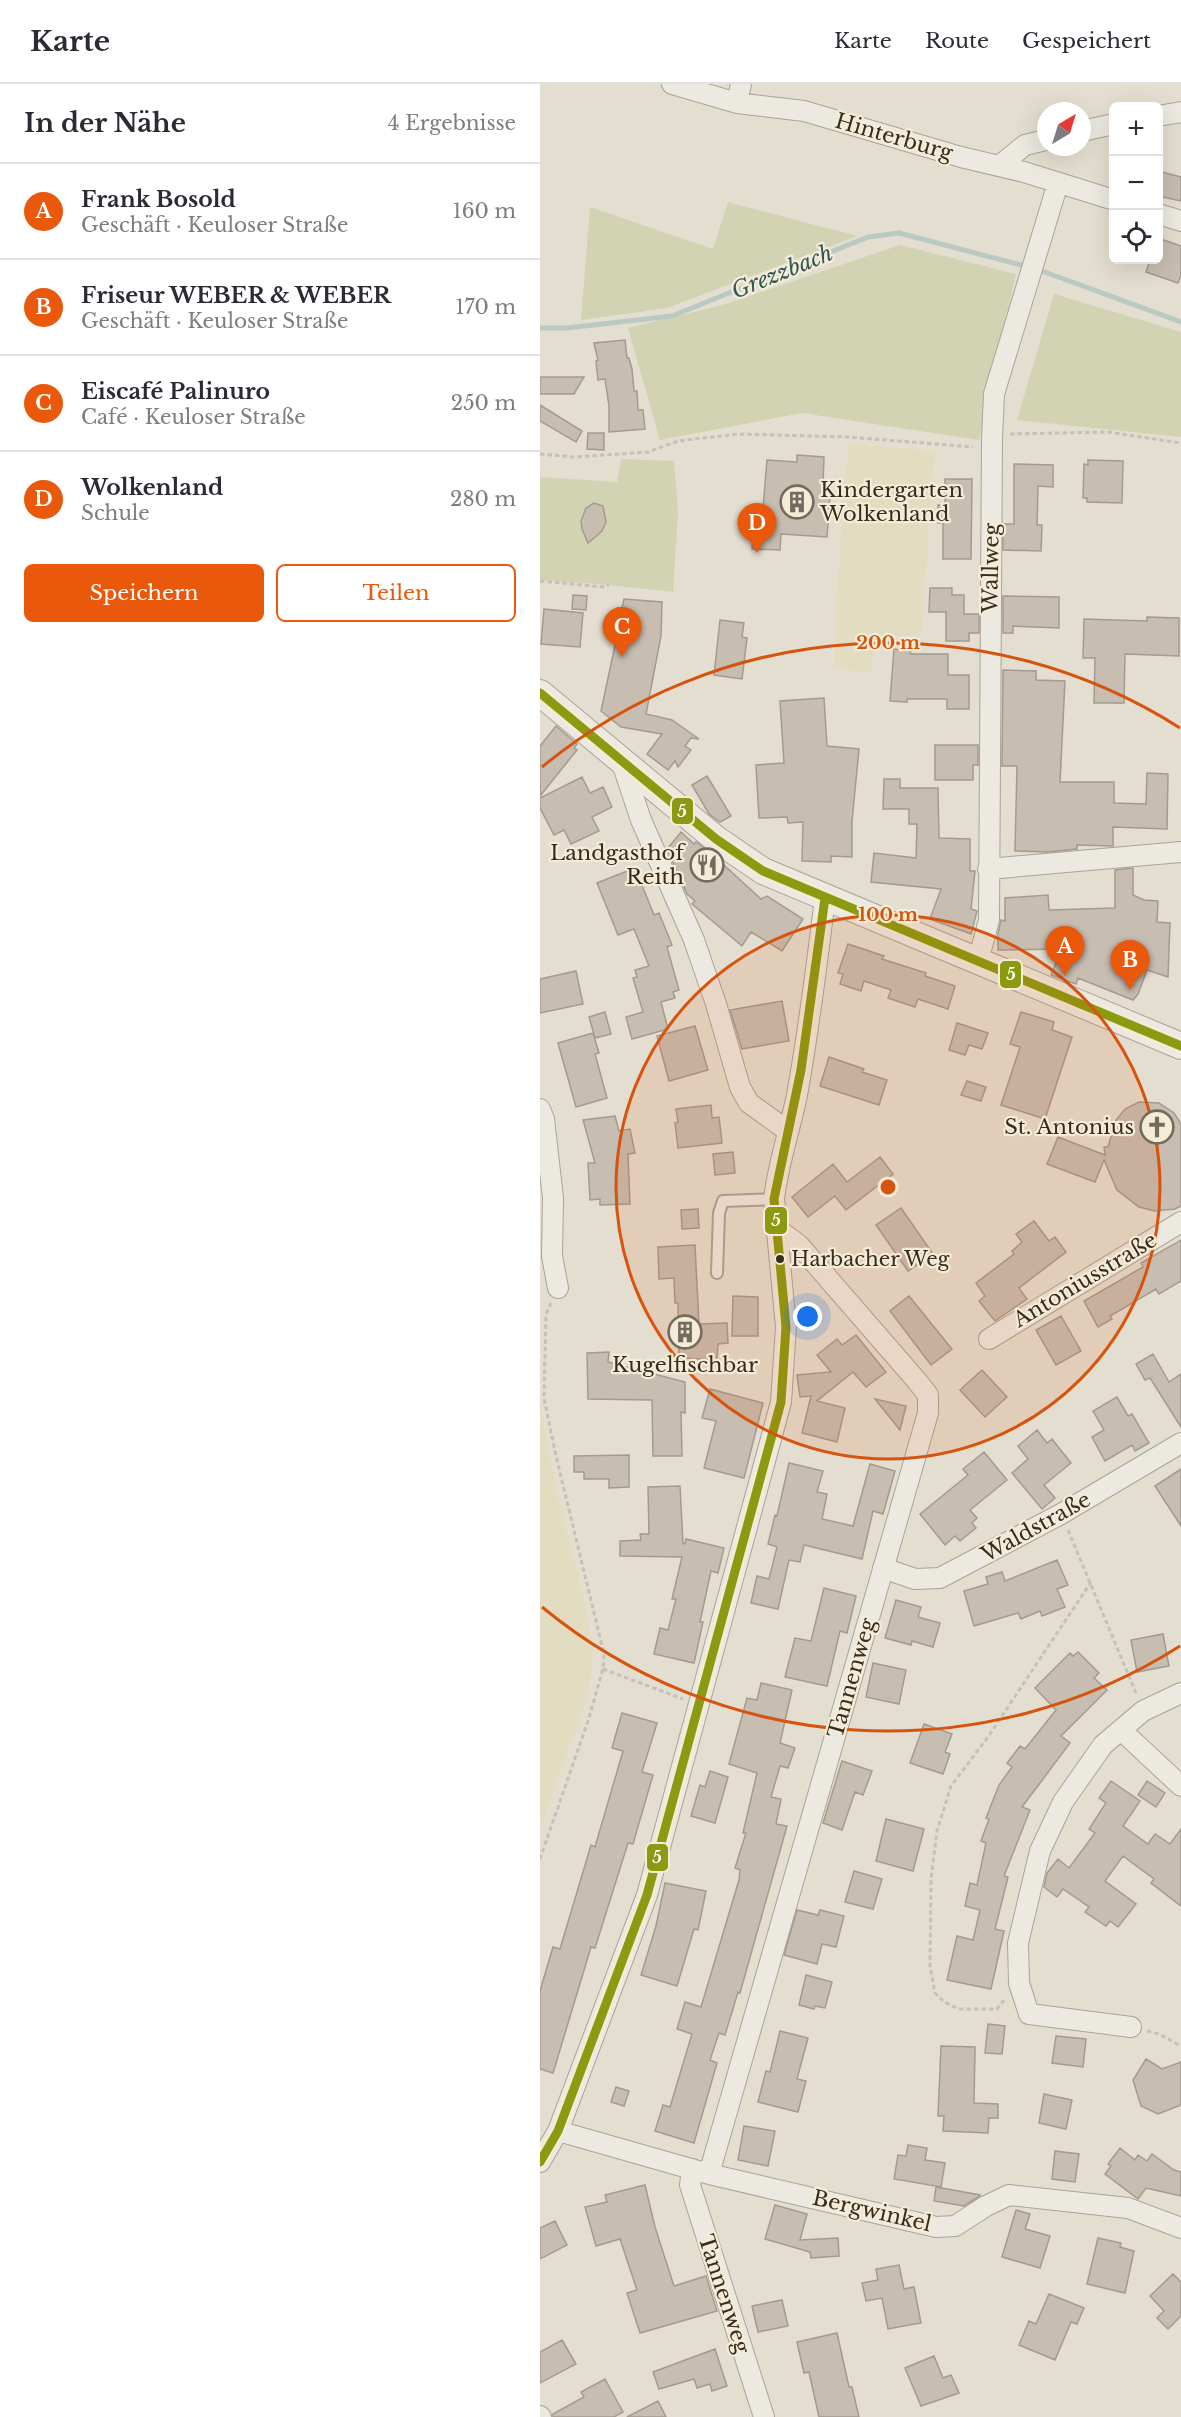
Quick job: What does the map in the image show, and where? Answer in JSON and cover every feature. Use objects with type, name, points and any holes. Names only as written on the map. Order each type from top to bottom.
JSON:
[{"type":"street","name":"Hinterburg","points":[[672,84],[739,93],[1109,199]]},
{"type":"street","points":[[1163,115],[1181,112]]},
{"type":"street","points":[[1091,129],[1109,125]]},
{"type":"street","points":[[999,166],[1025,145],[1037,142]]},
{"type":"street","name":"Wallweg","points":[[978,961],[989,920],[994,394],[1058,183]]},
{"type":"street","points":[[1163,215],[1181,220]]},
{"type":"street","points":[[540,693],[716,839],[754,865],[825,898],[1181,1046]]},
{"type":"street","points":[[622,763],[641,820],[694,940],[716,1004],[740,1087],[749,1103],[788,1131]]},
{"type":"street","points":[[988,869],[1181,852]]},
{"type":"street","points":[[540,2162],[558,2132],[647,1894],[781,1402],[786,1327],[779,1230],[774,1199],[796,1097],[813,998],[825,898]]},
{"type":"street","points":[[541,1116],[553,1198],[552,1256],[558,1288]]},
{"type":"street","name":"Antoniusstraße","points":[[989,1338],[1181,1222]]},
{"type":"street","name":"Tannenweg","points":[[764,2417],[690,2185],[700,2172],[928,1413],[928,1395],[800,1245],[779,1230]]},
{"type":"street","name":"Waldstraße","points":[[883,1568],[915,1579],[940,1578],[1061,1514],[1181,1443]]},
{"type":"street","points":[[1131,2027],[1029,2014],[1018,1983],[1018,1943],[1040,1851],[1063,1802],[1103,1745],[1143,1711],[1181,1693]]},
{"type":"street","points":[[1121,1730],[1181,1786]]},
{"type":"street","name":"Bergwinkel","points":[[558,2132],[700,2172],[936,2227],[955,2226],[986,2206],[1009,2195],[1128,2208],[1181,2228]]},
{"type":"lane","points":[[717,1273],[720,1213],[723,1201],[774,1199]]},
{"type":"path","points":[[1007,434],[1108,432],[1181,443]]},
{"type":"path","points":[[540,454],[573,457],[648,452],[678,441],[738,434],[848,437],[992,448]]},
{"type":"path","points":[[540,581],[604,587],[609,585]]},
{"type":"path","points":[[540,1858],[589,1718],[603,1670],[604,1654],[555,1456],[544,1398],[546,1314],[558,1288]]},
{"type":"path","points":[[1061,1514],[1143,1711]]},
{"type":"path","points":[[1018,1983],[997,2009],[958,2009],[943,2001],[935,1993],[930,1966],[931,1879],[937,1831],[951,1786],[988,1737],[1091,1582]]},
{"type":"path","points":[[603,1670],[699,1705]]},
{"type":"path","points":[[1131,2027],[1159,2034],[1181,2046]]},
{"type":"shaded area","points":[[848,444],[935,451],[921,635],[875,636],[871,673],[834,668]]},
{"type":"shaded area","points":[[540,1401],[556,1490],[586,1608],[593,1649],[589,1692],[540,1829]]},
{"type":"green space","points":[[728,202],[857,236],[667,308],[581,320],[590,207],[713,249]]},
{"type":"green space","points":[[900,245],[1016,274],[979,440],[802,413],[660,440],[628,328],[726,304]]},
{"type":"green space","points":[[1054,294],[1181,332],[1181,437],[1017,420]]},
{"type":"green space","points":[[621,459],[674,461],[678,513],[673,592],[540,580],[540,477],[617,482]]},
{"type":"building","points":[[1163,172],[1181,177],[1181,201],[1163,197]]},
{"type":"building","points":[[1163,240],[1181,246],[1181,275],[1178,283],[1146,272],[1149,264],[1163,264]]},
{"type":"building","points":[[625,340],[627,358],[629,358],[632,369],[634,391],[637,391],[638,410],[643,410],[645,429],[609,432],[609,406],[605,379],[598,380],[596,361],[598,360],[594,343]]},
{"type":"building","points":[[540,377],[584,377],[574,394],[540,394]]},
{"type":"building","points":[[540,405],[582,431],[576,442],[540,421]]},
{"type":"building","points":[[588,433],[604,433],[604,450],[587,449]]},
{"type":"building","name":"Kindergarten Wolkenland","points":[[797,455],[824,457],[823,484],[831,484],[827,537],[781,534],[780,550],[752,549],[754,520],[762,520],[767,460],[797,462]]},
{"type":"building","points":[[1088,460],[1123,461],[1122,503],[1087,502],[1087,498],[1083,498],[1084,464],[1088,465]]},
{"type":"building","points":[[1014,464],[1053,465],[1053,487],[1038,486],[1037,525],[1042,525],[1041,551],[1003,550],[1003,524],[1014,524]]},
{"type":"building","points":[[945,479],[972,479],[971,559],[943,559],[943,523],[938,523],[938,505],[945,505]]},
{"type":"building","points":[[594,503],[603,506],[606,522],[602,531],[588,543],[581,521],[586,508]]},
{"type":"building","points":[[930,588],[952,588],[952,595],[964,595],[964,614],[979,614],[979,633],[969,633],[969,641],[946,641],[946,612],[929,612]]},
{"type":"building","points":[[573,595],[587,596],[586,610],[572,609]]},
{"type":"building","points":[[1003,596],[1059,597],[1059,628],[1013,626],[1013,633],[1003,633]]},
{"type":"building","points":[[624,599],[662,602],[661,636],[646,714],[672,720],[699,739],[691,738],[685,746],[691,750],[678,767],[675,761],[668,770],[647,754],[662,734],[621,727],[601,711],[617,636],[612,635],[617,608],[622,608]]},
{"type":"building","points":[[544,609],[583,613],[580,647],[541,644]]},
{"type":"building","points":[[1147,617],[1179,618],[1179,656],[1125,654],[1124,703],[1094,703],[1095,658],[1083,658],[1084,619],[1147,621]]},
{"type":"building","points":[[720,620],[744,623],[742,637],[747,638],[742,679],[714,675]]},
{"type":"building","points":[[894,649],[911,651],[910,654],[948,654],[948,675],[969,675],[969,709],[947,709],[947,699],[890,701]]},
{"type":"building","points":[[1003,670],[1036,671],[1036,680],[1065,681],[1060,782],[1114,782],[1114,803],[1146,804],[1147,773],[1168,774],[1167,829],[1113,827],[1113,846],[1077,845],[1077,849],[1048,852],[1015,851],[1017,766],[1002,766]]},
{"type":"building","points":[[824,698],[827,746],[859,749],[852,821],[852,857],[831,856],[831,862],[802,861],[803,822],[788,823],[787,817],[759,818],[756,765],[784,763],[780,701]]},
{"type":"building","points":[[556,726],[577,744],[574,748],[577,750],[540,796],[540,746]]},
{"type":"building","points":[[935,745],[978,745],[978,765],[973,765],[973,780],[935,780]]},
{"type":"building","points":[[707,776],[731,816],[720,822],[709,814],[692,785]]},
{"type":"building","points":[[582,777],[590,793],[603,787],[612,807],[592,817],[599,831],[571,844],[564,830],[554,835],[540,808],[540,798]]},
{"type":"building","points":[[884,779],[900,779],[900,788],[938,788],[939,838],[970,839],[970,871],[975,871],[971,909],[977,911],[971,934],[930,919],[941,889],[871,882],[874,853],[916,858],[917,824],[909,824],[909,809],[883,809]]},
{"type":"building","points":[[681,832],[694,844],[696,842],[713,855],[761,899],[767,896],[803,919],[782,951],[751,932],[742,946],[692,904],[695,901],[687,894],[667,849]]},
{"type":"building","points":[[635,868],[654,915],[659,913],[672,945],[667,947],[679,990],[673,992],[675,998],[661,1002],[668,1029],[632,1039],[626,1017],[643,1012],[633,978],[637,977],[635,970],[649,966],[634,929],[618,935],[597,883]]},
{"type":"building","points":[[1133,868],[1133,895],[1144,900],[1158,901],[1157,922],[1170,923],[1168,977],[1147,970],[1138,994],[1133,1000],[1078,978],[1076,984],[1051,975],[1062,949],[998,950],[1001,920],[1005,921],[1005,898],[1048,895],[1049,910],[1115,908],[1115,870]]},
{"type":"building","points":[[848,944],[884,956],[882,959],[926,973],[925,976],[955,986],[948,1009],[918,999],[915,1007],[888,998],[891,990],[864,981],[861,991],[840,984],[843,974],[838,973]]},
{"type":"building","points":[[576,971],[583,1004],[540,1013],[540,979]]},
{"type":"building","points":[[782,1001],[789,1041],[742,1049],[730,1010]]},
{"type":"building","points":[[605,1012],[611,1034],[595,1038],[589,1017]]},
{"type":"building","points":[[1021,1012],[1054,1022],[1052,1030],[1072,1037],[1045,1119],[1001,1105],[1020,1047],[1010,1044]]},
{"type":"building","points":[[957,1023],[988,1033],[982,1049],[969,1045],[965,1055],[949,1050]]},
{"type":"building","points":[[695,1026],[708,1070],[669,1081],[657,1036]]},
{"type":"building","points":[[593,1033],[599,1053],[595,1054],[607,1098],[576,1107],[558,1043]]},
{"type":"building","points":[[829,1057],[887,1080],[879,1105],[820,1086]]},
{"type":"building","points":[[967,1081],[986,1087],[981,1101],[961,1095]]},
{"type":"building","points":[[1139,1102],[1159,1103],[1174,1113],[1181,1124],[1181,1206],[1175,1209],[1155,1211],[1139,1207],[1117,1190],[1104,1160],[1095,1182],[1047,1164],[1058,1137],[1105,1155],[1104,1147],[1108,1147],[1116,1120],[1125,1109]]},
{"type":"building","points":[[711,1105],[712,1118],[719,1117],[722,1143],[678,1148],[676,1109]]},
{"type":"building","points":[[615,1116],[619,1131],[630,1129],[635,1153],[628,1154],[630,1204],[600,1205],[600,1199],[590,1200],[588,1163],[595,1163],[583,1120]]},
{"type":"building","points":[[733,1152],[735,1173],[715,1175],[713,1154]]},
{"type":"building","points":[[880,1157],[893,1174],[846,1210],[835,1196],[808,1217],[792,1197],[833,1164],[847,1182]]},
{"type":"building","points":[[901,1208],[933,1254],[908,1271],[876,1225]]},
{"type":"building","points":[[698,1209],[699,1228],[682,1229],[681,1210]]},
{"type":"building","points":[[1034,1221],[1049,1241],[1055,1237],[1066,1252],[1019,1288],[1027,1299],[995,1321],[979,1301],[985,1296],[976,1283],[1014,1254],[1012,1251],[1022,1242],[1016,1234]]},
{"type":"building","points":[[1181,1240],[1181,1281],[1159,1294],[1156,1289],[1110,1316],[1112,1319],[1098,1327],[1084,1301],[1143,1267],[1141,1263]]},
{"type":"building","points":[[695,1245],[699,1324],[727,1323],[728,1343],[718,1344],[717,1360],[679,1358],[678,1303],[675,1303],[674,1278],[659,1279],[658,1247]]},
{"type":"building","points":[[733,1296],[758,1297],[758,1336],[732,1336]]},
{"type":"building","points":[[909,1296],[952,1349],[931,1365],[890,1311]]},
{"type":"building","points":[[1061,1316],[1081,1351],[1056,1365],[1036,1330]]},
{"type":"building","points":[[856,1335],[886,1372],[866,1387],[853,1372],[817,1401],[845,1408],[837,1442],[802,1433],[811,1396],[800,1397],[797,1375],[831,1372],[817,1355],[837,1339],[842,1345]]},
{"type":"building","points":[[609,1352],[608,1362],[685,1382],[685,1413],[681,1412],[682,1456],[653,1456],[652,1400],[588,1399],[587,1353]]},
{"type":"building","points":[[1153,1354],[1169,1382],[1181,1374],[1181,1427],[1150,1378],[1145,1380],[1136,1364]]},
{"type":"building","points":[[982,1370],[1007,1397],[985,1417],[960,1390]]},
{"type":"building","points":[[710,1389],[763,1403],[744,1478],[704,1468],[716,1421],[702,1418]]},
{"type":"building","points":[[1117,1397],[1128,1416],[1132,1414],[1149,1443],[1135,1451],[1132,1445],[1105,1461],[1092,1437],[1104,1430],[1093,1411]]},
{"type":"building","points":[[875,1399],[906,1406],[900,1430]]},
{"type":"building","points":[[1037,1430],[1047,1443],[1052,1439],[1071,1463],[1044,1485],[1055,1498],[1042,1509],[1012,1473],[1028,1459],[1018,1446]]},
{"type":"building","points":[[984,1452],[1007,1480],[970,1510],[977,1518],[972,1523],[976,1528],[960,1541],[955,1536],[945,1545],[920,1514],[968,1475],[963,1469]]},
{"type":"building","points":[[629,1455],[629,1487],[609,1488],[609,1479],[584,1479],[584,1472],[574,1472],[574,1456]]},
{"type":"building","points":[[789,1463],[823,1471],[817,1492],[827,1494],[822,1519],[853,1526],[870,1464],[895,1471],[883,1514],[873,1511],[862,1559],[804,1545],[800,1562],[789,1560],[778,1609],[751,1603],[757,1576],[769,1579],[777,1547],[768,1544]]},
{"type":"building","points":[[1181,1469],[1181,1526],[1155,1486]]},
{"type":"building","points":[[680,1486],[683,1543],[685,1544],[686,1539],[724,1548],[718,1573],[711,1571],[694,1663],[654,1654],[660,1628],[668,1630],[676,1599],[672,1599],[682,1557],[620,1556],[620,1541],[641,1540],[640,1534],[649,1534],[648,1487]]},
{"type":"building","points":[[1057,1560],[1068,1585],[1057,1589],[1065,1607],[1042,1616],[1040,1611],[1021,1619],[1018,1613],[974,1626],[964,1591],[988,1584],[986,1577],[1002,1572],[1005,1581]]},
{"type":"building","points":[[824,1588],[856,1596],[847,1633],[840,1631],[827,1686],[785,1677],[795,1638],[811,1641]]},
{"type":"building","points":[[896,1600],[921,1607],[918,1617],[940,1623],[933,1647],[912,1641],[911,1645],[885,1638]]},
{"type":"building","points":[[1163,1634],[1169,1666],[1137,1672],[1131,1640]]},
{"type":"building","points":[[1078,1652],[1099,1673],[1094,1678],[1107,1690],[1061,1736],[1070,1743],[1022,1807],[1030,1810],[1004,1876],[1008,1877],[995,1929],[1004,1931],[991,1989],[947,1980],[957,1936],[973,1940],[980,1910],[965,1906],[970,1883],[977,1885],[986,1843],[981,1841],[989,1819],[986,1818],[999,1785],[1012,1767],[1007,1763],[1020,1746],[1025,1749],[1056,1710],[1035,1688],[1070,1653],[1073,1656]]},
{"type":"building","points":[[873,1663],[906,1670],[899,1704],[866,1697]]},
{"type":"building","points":[[761,1683],[792,1690],[780,1743],[795,1748],[788,1768],[780,1766],[771,1797],[781,1799],[776,1824],[787,1826],[740,1993],[738,1992],[725,2035],[719,2033],[710,2060],[717,2063],[694,2143],[655,2131],[663,2105],[670,2107],[692,2034],[677,2029],[685,2002],[701,2007],[739,1880],[740,1870],[735,1868],[746,1833],[743,1833],[757,1773],[729,1764],[747,1698],[757,1700]]},
{"type":"building","points":[[622,1713],[657,1723],[642,1772],[653,1775],[633,1844],[628,1843],[595,1948],[591,1947],[553,2073],[540,2069],[540,1991],[553,1947],[560,1949],[591,1845],[595,1847],[623,1751],[612,1748]]},
{"type":"building","points":[[924,1724],[952,1734],[945,1752],[950,1754],[943,1774],[910,1763]]},
{"type":"building","points":[[842,1761],[872,1771],[863,1795],[855,1792],[842,1830],[823,1823]]},
{"type":"building","points":[[710,1771],[728,1777],[715,1823],[691,1816],[700,1785],[705,1787]]},
{"type":"building","points":[[1111,1781],[1140,1801],[1123,1826],[1148,1844],[1155,1834],[1170,1844],[1181,1829],[1181,1906],[1151,1883],[1154,1879],[1123,1856],[1105,1881],[1136,1904],[1118,1927],[1110,1921],[1106,1926],[1085,1912],[1089,1907],[1063,1889],[1057,1897],[1044,1887],[1047,1873],[1058,1859],[1069,1868],[1095,1833],[1089,1829],[1106,1803],[1099,1798]]},
{"type":"building","points":[[1147,1781],[1165,1793],[1156,1807],[1138,1795]]},
{"type":"building","points":[[886,1819],[924,1829],[913,1871],[876,1861]]},
{"type":"building","points":[[854,1871],[882,1879],[873,1909],[845,1902]]},
{"type":"building","points":[[665,1883],[706,1891],[698,1930],[694,1929],[677,1986],[641,1975],[656,1926]]},
{"type":"building","points":[[797,1910],[818,1915],[820,1910],[844,1916],[836,1947],[822,1944],[817,1964],[784,1955]]},
{"type":"building","points":[[806,1975],[832,1982],[825,2008],[815,2006],[814,2009],[799,2005]]},
{"type":"building","points":[[988,2024],[1005,2026],[1002,2054],[985,2053]]},
{"type":"building","points":[[780,2031],[808,2038],[797,2079],[806,2081],[798,2112],[758,2102],[766,2071],[770,2072]]},
{"type":"building","points":[[1056,2036],[1086,2039],[1083,2067],[1052,2063]]},
{"type":"building","points":[[941,2046],[975,2047],[974,2103],[998,2104],[998,2118],[989,2118],[988,2133],[943,2131],[944,2116],[938,2116]]},
{"type":"building","points":[[1146,2059],[1162,2069],[1181,2062],[1181,2105],[1158,2114],[1141,2106],[1133,2080]]},
{"type":"building","points":[[616,2087],[629,2091],[624,2106],[611,2102]]},
{"type":"building","points":[[1044,2094],[1072,2100],[1066,2129],[1039,2123]]},
{"type":"building","points":[[744,2126],[775,2131],[768,2166],[738,2160]]},
{"type":"building","points":[[908,2145],[927,2148],[925,2160],[945,2163],[941,2187],[894,2179],[898,2155],[906,2156]]},
{"type":"building","points":[[1120,2148],[1135,2160],[1138,2155],[1147,2161],[1152,2154],[1174,2170],[1181,2172],[1181,2196],[1146,2188],[1138,2199],[1105,2174],[1111,2166],[1108,2164]]},
{"type":"building","points":[[1055,2151],[1079,2154],[1075,2182],[1052,2179]]},
{"type":"building","points":[[645,2185],[655,2227],[674,2286],[706,2276],[717,2311],[640,2333],[627,2293],[637,2290],[620,2239],[596,2246],[585,2207],[607,2202],[605,2195]]},
{"type":"building","points":[[936,2187],[980,2196],[964,2206],[934,2201]]},
{"type":"building","points":[[775,2205],[807,2214],[800,2240],[838,2238],[839,2256],[811,2258],[810,2252],[765,2239]]},
{"type":"building","points":[[1016,2210],[1030,2214],[1025,2229],[1050,2236],[1040,2268],[1002,2257]]},
{"type":"building","points":[[555,2221],[567,2245],[540,2259],[540,2228]]},
{"type":"building","points":[[1098,2238],[1121,2243],[1120,2247],[1134,2251],[1125,2293],[1087,2284]]},
{"type":"building","points":[[899,2265],[904,2289],[914,2287],[921,2323],[888,2329],[882,2298],[866,2301],[862,2283],[878,2280],[876,2269]]},
{"type":"building","points":[[1173,2274],[1181,2282],[1181,2316],[1168,2329],[1157,2318],[1164,2311],[1150,2296]]},
{"type":"building","points":[[1049,2294],[1084,2308],[1077,2324],[1071,2322],[1055,2360],[1019,2345],[1029,2321],[1036,2324]]},
{"type":"building","points":[[782,2300],[788,2326],[758,2332],[752,2306]]},
{"type":"building","points":[[837,2333],[849,2387],[852,2387],[859,2417],[819,2417],[809,2372],[804,2373],[797,2342]]},
{"type":"building","points":[[562,2340],[576,2364],[540,2383],[540,2352]]},
{"type":"building","points":[[715,2349],[727,2386],[712,2391],[710,2384],[697,2388],[694,2379],[659,2389],[653,2372]]},
{"type":"building","points":[[934,2356],[943,2378],[951,2375],[959,2393],[921,2406],[905,2368]]},
{"type":"building","points":[[605,2379],[623,2412],[614,2417],[553,2417],[553,2414],[584,2397],[581,2392]]},
{"type":"building","points":[[658,2401],[666,2417],[627,2417]]},
{"type":"waterway","name":"Grezzbach","points":[[540,328],[567,328],[672,316],[868,237],[899,233],[1021,265]]},
{"type":"waterway","name":"Grezzbach","points":[[1042,271],[1181,322]]},
{"type":"transit line","name":"5","points":[[540,693],[716,839],[763,871],[1181,1046]]},
{"type":"transit line","name":"5","points":[[540,2162],[558,2131],[647,1895],[781,1402],[786,1327],[774,1199],[801,1070],[825,898]]},
{"type":"place","name":"Kindergarten Wolkenland","points":[[797,502]]},
{"type":"place","name":"Wolkenland","points":[[757,553]]},
{"type":"place","name":"Eiscafé Palinuro","points":[[622,657]]},
{"type":"place","name":"Landgasthof Reith","points":[[707,865]]},
{"type":"place","name":"Frank Bosold","points":[[1065,976]]},
{"type":"place","name":"Friseur WEBER & WEBER","points":[[1130,990]]},
{"type":"place","name":"St. Antonius","points":[[1157,1127]]},
{"type":"place","name":"Harbacher Weg","points":[[780,1259]]},
{"type":"place","name":"Kugelfischbar","points":[[685,1332]]}]
